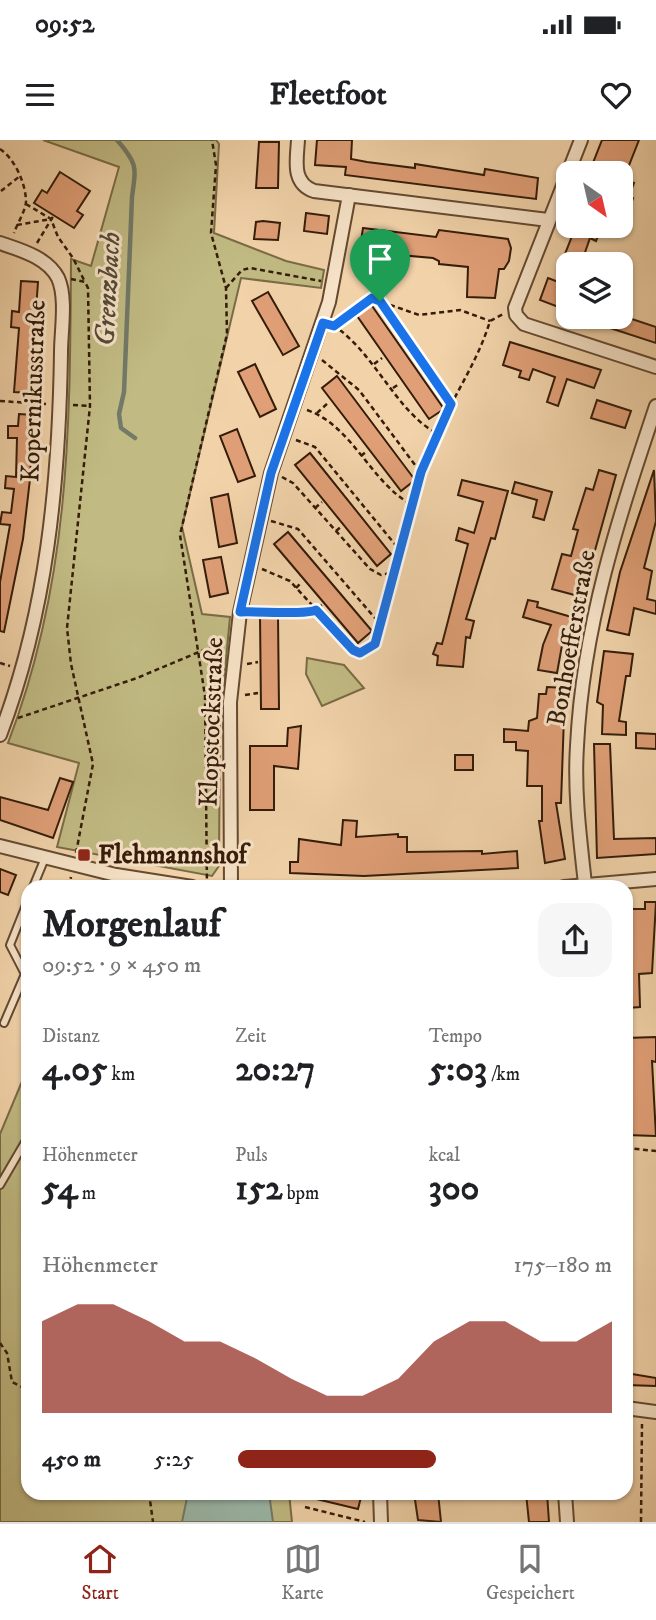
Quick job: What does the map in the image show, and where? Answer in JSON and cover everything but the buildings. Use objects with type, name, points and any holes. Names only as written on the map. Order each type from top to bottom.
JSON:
[{"type":"street","points":[[298,140],[297,170],[302,184],[314,191],[548,220]]},
{"type":"street","points":[[581,140],[515,308],[516,315],[524,324],[656,367]]},
{"type":"street","name":"Klopstockstraße","points":[[231,880],[230,702],[240,612],[271,473],[313,355],[328,324],[349,195]]},
{"type":"street","name":"Kopernikusstraße","points":[[0,735],[31,631],[48,553],[60,404],[61,303],[57,277],[44,262],[4,244]]},
{"type":"street","name":"Bonhoefferstraße","points":[[585,880],[577,811],[576,748],[585,660],[604,568],[656,406]]},
{"type":"street","points":[[0,846],[73,865],[149,880]]},
{"type":"street","points":[[633,881],[656,879]]},
{"type":"street","points":[[380,1500],[381,1522]]},
{"type":"street","points":[[565,1500],[567,1522]]},
{"type":"lane","points":[[36,880],[45,858]]},
{"type":"lane","points":[[21,918],[10,945],[21,966]]},
{"type":"lane","points":[[4,1023],[21,983]]},
{"type":"lane","points":[[0,1185],[21,1149]]},
{"type":"path","points":[[207,880],[206,709],[180,535],[227,334],[226,288],[211,233],[216,165],[212,140]]},
{"type":"path","points":[[0,149],[20,176],[26,204],[17,225],[4,244]]},
{"type":"path","points":[[1,191],[20,176]]},
{"type":"path","points":[[26,204],[52,217],[58,237],[74,258],[88,288],[90,407],[67,628],[93,764],[73,865]]},
{"type":"path","points":[[17,225],[52,217]]},
{"type":"path","points":[[30,255],[52,217]]},
{"type":"path","points":[[226,288],[242,270],[250,268],[309,280]]},
{"type":"path","points":[[57,277],[85,282]]},
{"type":"path","points":[[436,433],[412,412],[374,364],[328,324],[372,298],[419,315],[460,310],[490,321]]},
{"type":"path","points":[[380,301],[451,404]]},
{"type":"path","points":[[248,569],[274,572],[296,588],[339,635],[360,653],[375,644],[398,548],[436,433],[483,344],[490,321],[515,308]]},
{"type":"path","points":[[313,355],[359,390],[421,472]]},
{"type":"path","points":[[374,364],[382,358]]},
{"type":"path","points":[[393,388],[400,384]]},
{"type":"path","points":[[0,401],[90,407]]},
{"type":"path","points":[[317,414],[330,402]]},
{"type":"path","points":[[294,406],[317,414],[339,431],[395,495],[412,505]]},
{"type":"path","points":[[412,412],[417,409]]},
{"type":"path","points":[[284,435],[315,447],[398,548]]},
{"type":"path","points":[[361,456],[367,451]]},
{"type":"path","points":[[271,473],[293,483],[375,573],[381,575],[394,572]]},
{"type":"path","points":[[315,508],[322,502]]},
{"type":"path","points":[[260,518],[298,529],[381,625]]},
{"type":"path","points":[[336,531],[342,526]]},
{"type":"path","points":[[358,556],[362,552]]},
{"type":"path","points":[[296,588],[302,582]]},
{"type":"path","points":[[240,612],[278,610],[308,614],[322,605]]},
{"type":"path","points":[[339,635],[344,631]]},
{"type":"path","points":[[5,722],[137,678],[237,636]]},
{"type":"path","points":[[633,1149],[656,1151]]},
{"type":"path","points":[[0,1343],[7,1353],[12,1382],[21,1386]]},
{"type":"path","points":[[0,1355],[7,1353]]},
{"type":"path","points":[[641,1522],[649,1411]]},
{"type":"path","points":[[150,1500],[153,1522]]},
{"type":"path","points":[[305,1507],[365,1522]]},
{"type":"shaded area","points":[[43,140],[216,140],[219,144],[214,233],[286,261],[324,270],[321,288],[241,278],[182,527],[202,614],[230,617],[220,723],[219,866],[212,876],[57,847],[79,763],[8,743],[44,623],[55,564],[67,444],[71,259],[91,266],[119,167]]},
{"type":"shaded area","points":[[307,658],[344,665],[364,688],[322,706],[306,674]]},
{"type":"shaded area","points":[[21,1084],[21,1500],[290,1500],[292,1522],[0,1522],[0,1134]]},
{"type":"shaded area","points":[[187,1500],[270,1500],[273,1522],[182,1522]]},
{"type":"waterway","name":"Grenzbach","points":[[117,140],[129,155],[135,172],[124,392],[119,414],[121,428],[135,438]]},
{"type":"place","name":"Flehmannshof","points":[[84,855]]},
{"type":"route","points":[[372,298],[380,301],[451,404],[421,472],[398,548],[375,644],[370,650],[360,653],[353,650],[316,610],[308,614],[278,610],[240,612],[271,473],[323,323],[334,326],[372,298]]}]
